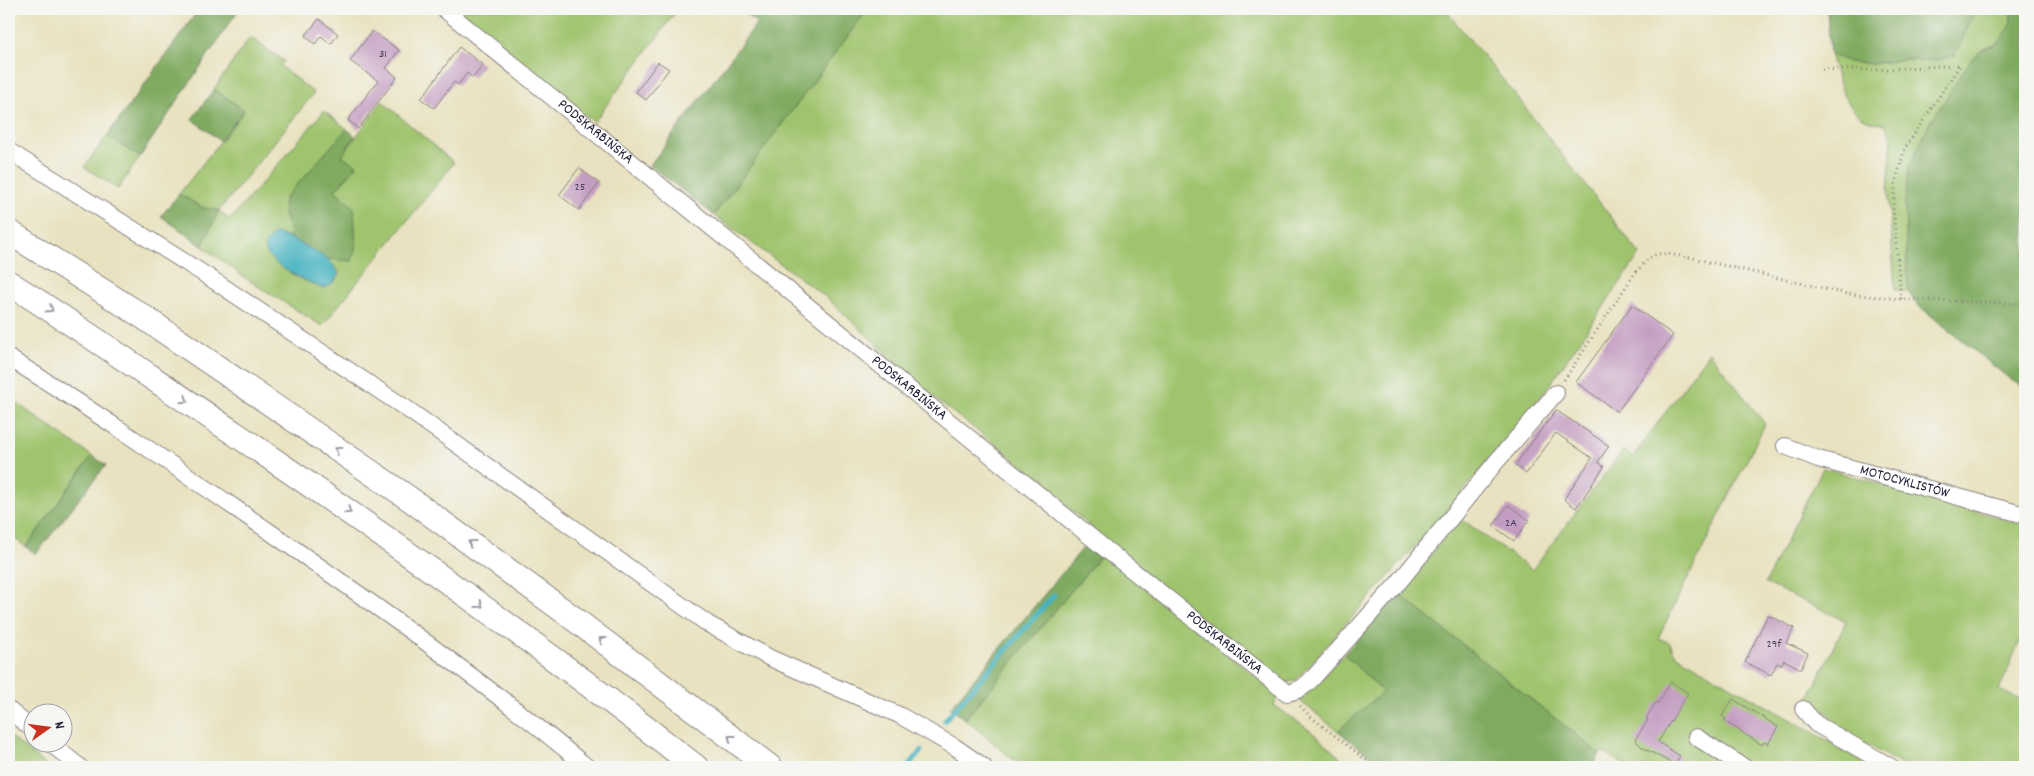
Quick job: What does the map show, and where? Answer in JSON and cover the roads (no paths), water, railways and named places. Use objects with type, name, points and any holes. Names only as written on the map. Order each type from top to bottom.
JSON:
[{"type":"highway","points":[[9,232],[142,316],[407,497],[565,612],[770,767]]},
{"type":"highway","points":[[9,283],[66,319],[371,526],[616,704],[696,767]]},
{"type":"street","name":"PODSKARBIŃSKA","points":[[444,9],[1103,547],[1288,693],[1296,692],[1308,683],[1399,582],[1496,462],[1556,393]]},
{"type":"street","points":[[9,151],[204,274],[410,411],[708,624],[770,658],[899,715],[956,747],[984,767]]},
{"type":"street","points":[[9,358],[125,432],[330,574],[462,669],[548,735],[586,767]]},
{"type":"street","name":"MOTOCYKLISTÓW","points":[[1786,446],[1818,459],[2025,515]]},
{"type":"street","points":[[9,710],[22,721]]},
{"type":"street","points":[[1803,710],[1816,724],[1891,767]]},
{"type":"street","points":[[1696,737],[1744,767]]},
{"type":"street","points":[[64,754],[80,767]]},
{"type":"water","points":[[275,233],[296,241],[328,259],[339,273],[334,281],[322,288],[280,266],[267,253],[264,246]]},
{"type":"waterway","points":[[945,720],[1054,595]]},
{"type":"waterway","points":[[908,767],[921,751]]}]
